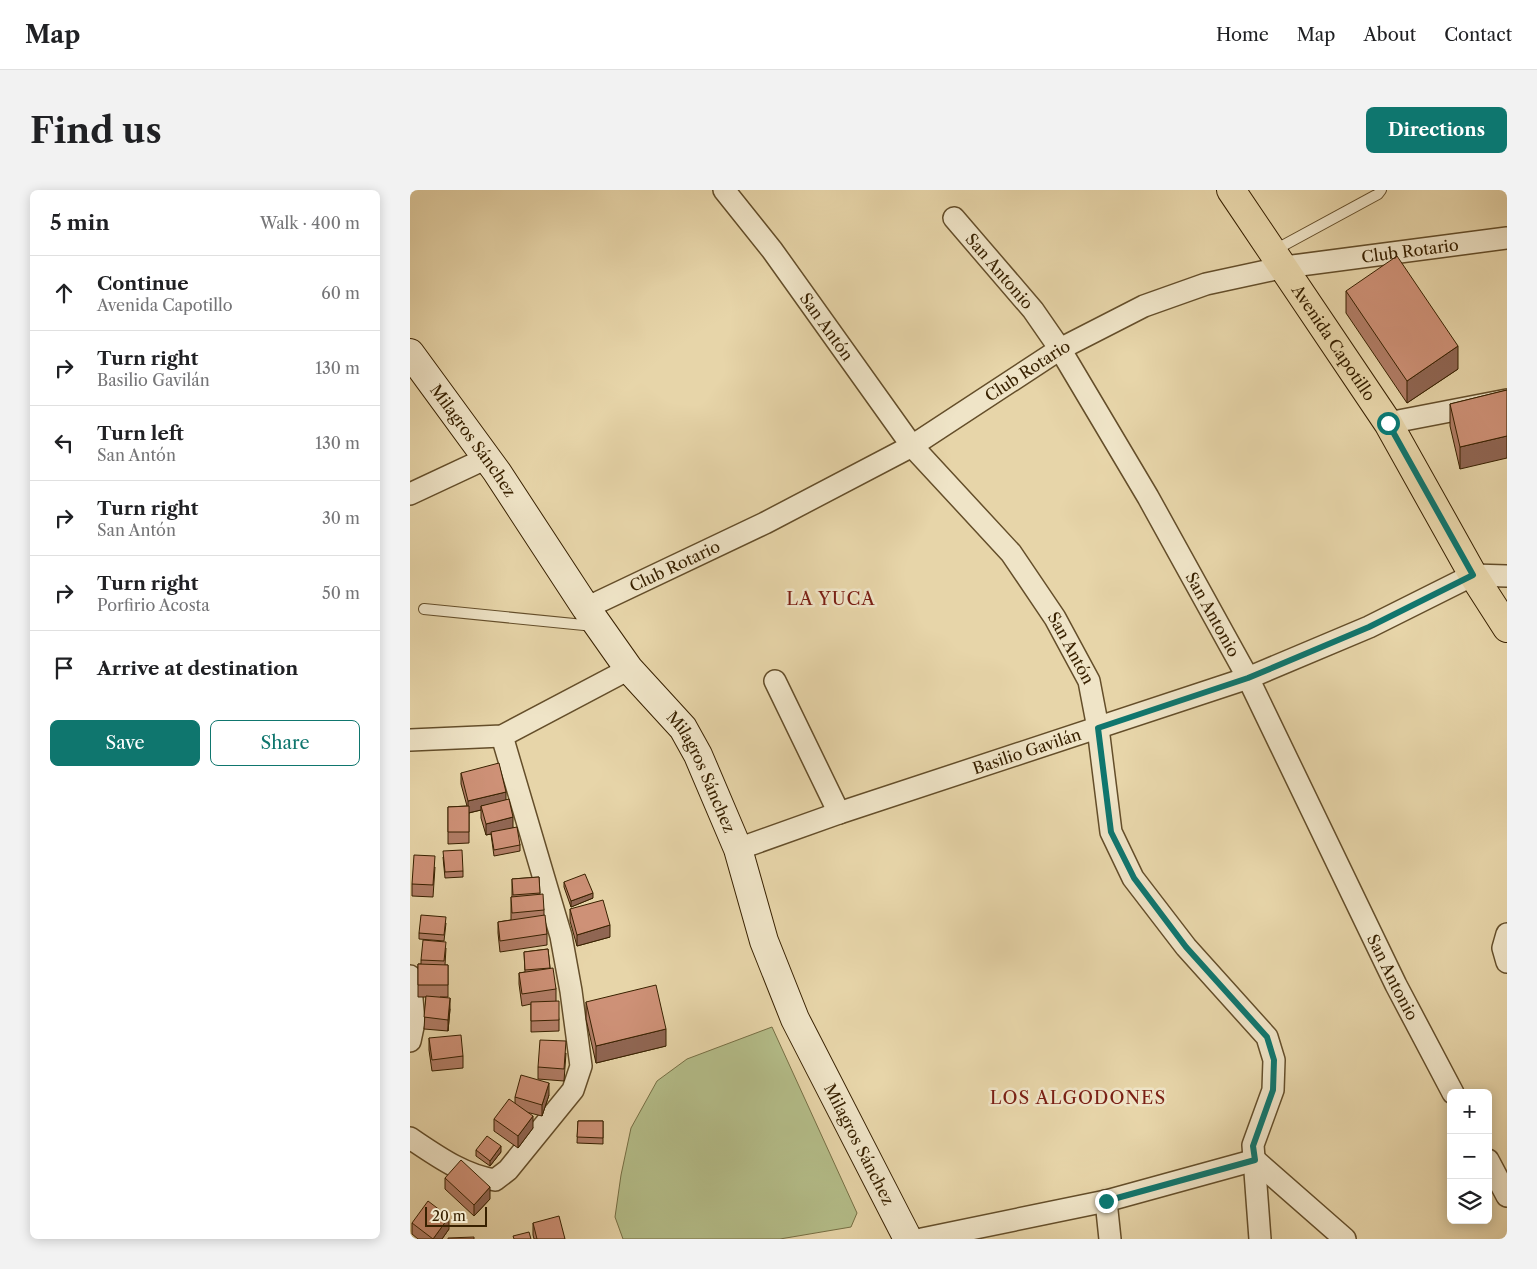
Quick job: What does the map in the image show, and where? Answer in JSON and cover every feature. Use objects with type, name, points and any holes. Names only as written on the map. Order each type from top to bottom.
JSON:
[{"type":"main road","name":"Avenida Capotillo","points":[[1236,193],[1388,423],[1473,575],[1507,628]]},
{"type":"main road","name":"Milagros Sánchez","points":[[410,353],[487,458],[629,669],[683,728],[698,755],[738,849],[764,941],[795,1019],[908,1239]]},
{"type":"street","name":"San Antón","points":[[724,190],[772,250],[912,446],[1011,553],[1055,618],[1089,681],[1098,728],[1111,832],[1134,878],[1186,947],[1267,1037],[1274,1060],[1273,1090],[1253,1146],[1260,1239]]},
{"type":"street","name":"San Antonio","points":[[954,218],[1033,310],[1060,349],[1148,497],[1248,678],[1396,985],[1451,1089]]},
{"type":"street","name":"Club Rotario","points":[[593,618],[765,523],[912,446],[1060,349],[1144,306],[1279,259],[1507,238]]},
{"type":"street","points":[[1388,423],[1507,400]]},
{"type":"street","points":[[410,494],[487,458]]},
{"type":"street","name":"Basilio Gavilán","points":[[738,849],[839,813],[1248,678],[1369,627],[1473,575],[1507,576]]},
{"type":"street","points":[[410,740],[502,736],[629,669]]},
{"type":"street","points":[[775,681],[839,813]]},
{"type":"street","points":[[410,1138],[455,1167],[483,1178],[495,1180],[508,1170],[573,1090],[581,1066],[571,991],[561,936],[502,736]]},
{"type":"street","points":[[1507,934],[1503,948],[1507,962]]},
{"type":"street","points":[[410,976],[414,1022],[410,1041]]},
{"type":"street","points":[[922,1239],[1106,1201],[1255,1160],[1345,1239]]},
{"type":"street","points":[[1492,1168],[1507,1196]]},
{"type":"street","points":[[1106,1201],[1110,1239]]},
{"type":"lane","points":[[1279,259],[1378,194],[1380,190]]},
{"type":"lane","points":[[424,609],[593,618]]},
{"type":"green space","points":[[772,1027],[857,1213],[851,1227],[780,1239],[623,1239],[615,1217],[621,1175],[631,1128],[657,1081],[687,1059]]},
{"type":"building","points":[[1397,256],[1458,346],[1407,381],[1346,291]]},
{"type":"building","points":[[1507,390],[1507,436],[1460,447],[1450,404]]},
{"type":"building","points":[[499,763],[506,792],[468,801],[461,773]]},
{"type":"building","points":[[509,799],[513,817],[486,824],[481,806]]},
{"type":"building","points":[[469,806],[469,832],[448,832],[448,807]]},
{"type":"building","points":[[517,827],[520,845],[494,850],[491,832]]},
{"type":"building","points":[[462,850],[463,871],[445,872],[443,851]]},
{"type":"building","points":[[414,855],[435,856],[433,885],[412,884]]},
{"type":"building","points":[[585,874],[593,893],[571,901],[564,882]]},
{"type":"building","points":[[539,877],[540,893],[513,895],[512,879]]},
{"type":"building","points":[[543,894],[544,910],[512,913],[511,897]]},
{"type":"building","points":[[603,900],[610,925],[577,935],[570,909]]},
{"type":"building","points":[[421,915],[446,917],[444,935],[419,933]]},
{"type":"building","points":[[545,915],[547,934],[500,941],[498,922]]},
{"type":"building","points":[[423,940],[446,942],[444,961],[421,960]]},
{"type":"building","points":[[548,949],[550,968],[525,970],[524,952]]},
{"type":"building","points":[[418,964],[448,965],[448,985],[418,985]]},
{"type":"building","points":[[553,968],[556,989],[522,994],[519,973]]},
{"type":"building","points":[[656,985],[666,1029],[596,1046],[586,1002]]},
{"type":"building","points":[[426,996],[450,998],[448,1020],[424,1017]]},
{"type":"building","points":[[559,1001],[559,1020],[531,1021],[531,1002]]},
{"type":"building","points":[[461,1035],[463,1056],[432,1060],[429,1038]]},
{"type":"building","points":[[540,1040],[566,1041],[564,1069],[538,1067]]},
{"type":"building","points":[[521,1075],[549,1083],[542,1105],[515,1097]]},
{"type":"building","points":[[509,1099],[533,1116],[518,1136],[494,1119]]},
{"type":"building","points":[[578,1121],[603,1121],[603,1138],[577,1137]]},
{"type":"building","points":[[487,1136],[501,1146],[490,1161],[476,1150]]},
{"type":"building","points":[[461,1160],[490,1187],[474,1205],[445,1178]]},
{"type":"building","points":[[428,1201],[449,1217],[433,1239],[412,1223]]},
{"type":"building","points":[[559,1216],[565,1239],[537,1239],[533,1223]]},
{"type":"building","points":[[529,1232],[531,1239],[514,1239],[513,1236]]},
{"type":"building","points":[[474,1237],[474,1239],[448,1239],[448,1238]]},
{"type":"district","name":"LA YUCA","points":[[831,599]]},
{"type":"district","name":"LOS ALGODONES","points":[[1078,1098]]},
{"type":"route","points":[[1106,1201],[1255,1160],[1253,1146],[1273,1090],[1274,1060],[1267,1037],[1186,947],[1134,878],[1111,832],[1098,728],[1248,678],[1369,627],[1473,575],[1388,423]]}]
